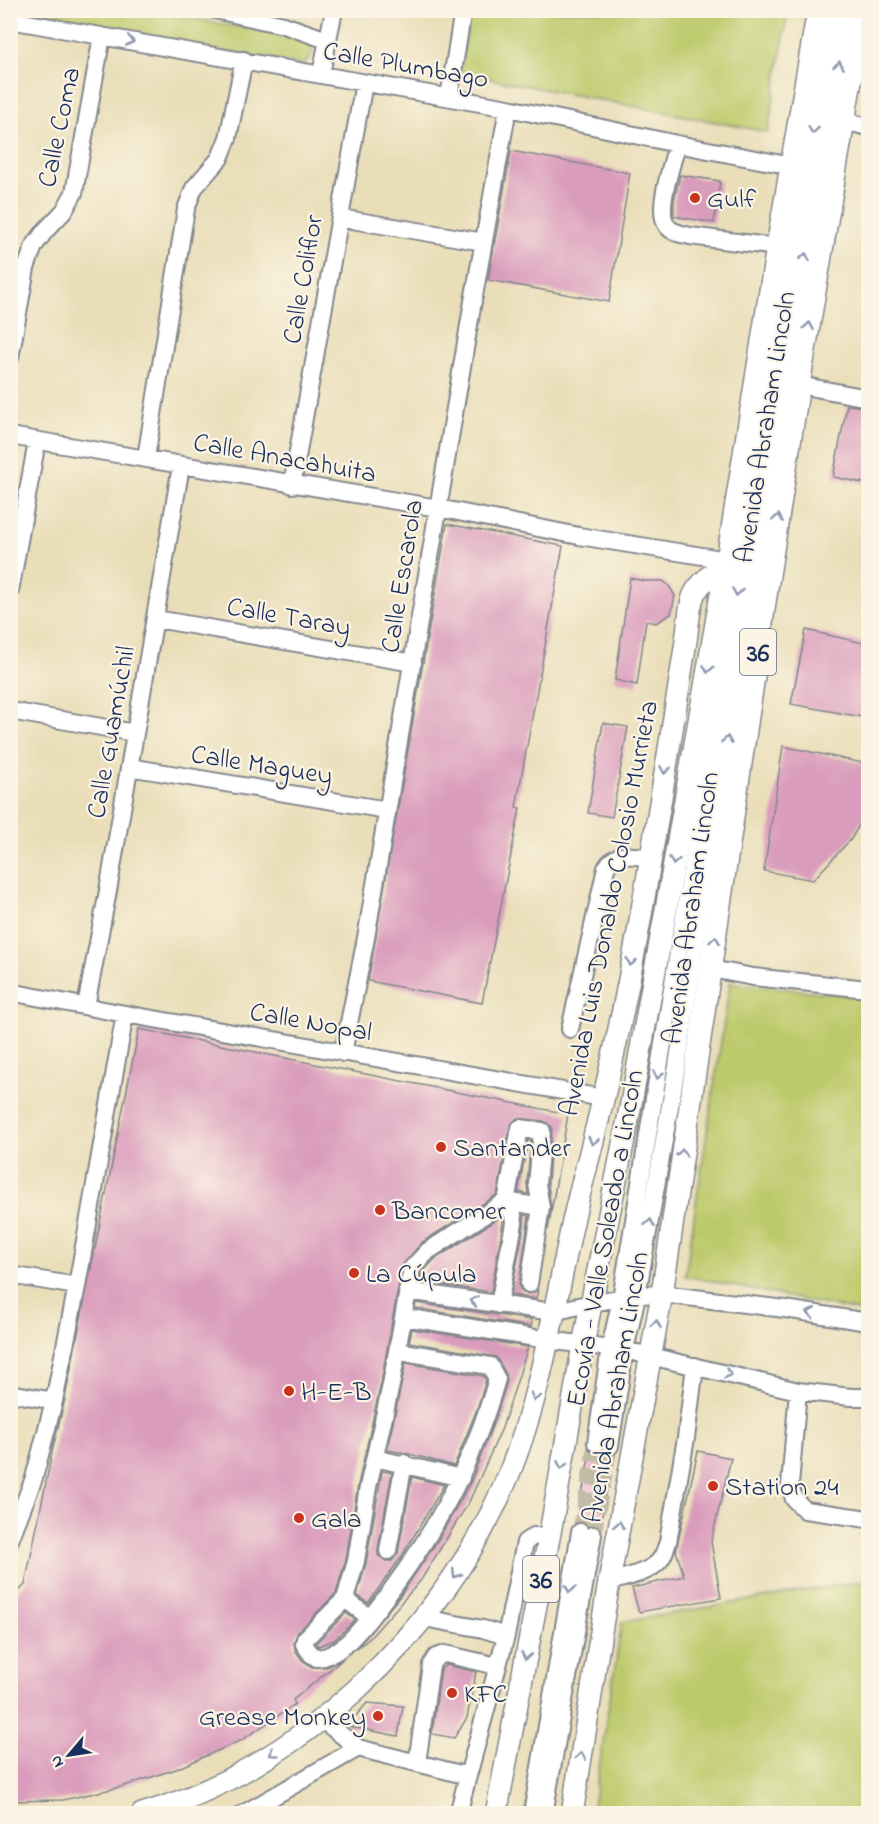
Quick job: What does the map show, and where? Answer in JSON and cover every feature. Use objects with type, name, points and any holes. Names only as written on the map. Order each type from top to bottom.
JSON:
[{"type":"main road","name":"36","points":[[496,1814],[689,778],[818,10]]},
{"type":"main road","name":"Avenida Abraham Lincoln","points":[[572,1814],[609,1582],[662,1294],[799,385],[863,10]]},
{"type":"main road","name":"Avenida Luis Donaldo Colosio Murrieta","points":[[156,1812],[196,1795],[266,1759],[351,1694],[424,1618],[473,1547],[504,1487],[538,1388],[553,1312],[616,1043],[657,820],[694,593],[727,560]]},
{"type":"main road","points":[[657,820],[689,778]]},
{"type":"main road","points":[[616,1043],[649,1001]]},
{"type":"street","name":"Calle Plumbago","points":[[215,10],[284,26],[327,40]]},
{"type":"street","points":[[321,74],[334,10]]},
{"type":"street","points":[[449,97],[463,10]]},
{"type":"street","name":"Ecovía - Valle Soleado a Lincoln","points":[[629,1297],[832,10]]},
{"type":"street","points":[[603,1444],[618,1349],[677,1066],[774,436],[849,10]]},
{"type":"street","name":"Calle Plumbago","points":[[10,21],[449,97],[792,166]]},
{"type":"street","name":"Calle Coma","points":[[10,358],[26,267],[34,246],[64,211],[74,193],[102,36]]},
{"type":"street","points":[[146,458],[186,209],[194,188],[220,158],[228,138],[244,60]]},
{"type":"street","name":"Calle Coliflor","points":[[292,485],[364,82]]},
{"type":"street","name":"Calle Escarola","points":[[343,1053],[366,938],[508,108]]},
{"type":"street","points":[[844,121],[868,127]]},
{"type":"street","points":[[677,144],[662,206],[662,217],[668,227],[677,234],[777,247]]},
{"type":"street","points":[[340,218],[484,242]]},
{"type":"street","points":[[799,385],[868,398]]},
{"type":"street","name":"Calle Anacahuita","points":[[10,436],[438,508],[579,536],[727,560]]},
{"type":"street","points":[[10,591],[37,441]]},
{"type":"street","name":"Calle Guamúchil","points":[[86,1006],[156,619],[181,466]]},
{"type":"street","name":"Calle Taray","points":[[156,619],[413,663]]},
{"type":"street","points":[[10,711],[135,733]]},
{"type":"street","name":"Calle Maguey","points":[[129,768],[387,810]]},
{"type":"street","points":[[570,1029],[606,868],[610,861],[623,855],[650,858]]},
{"type":"street","points":[[711,969],[753,977],[868,989]]},
{"type":"street","name":"Calle Nopal","points":[[10,992],[603,1098]]},
{"type":"street","points":[[10,1540],[34,1478],[54,1401],[77,1286],[125,1014]]},
{"type":"street","points":[[499,1305],[514,1222],[506,1201],[520,1128],[542,1131],[537,1184],[541,1207],[528,1284]]},
{"type":"street","points":[[398,1351],[490,1366],[497,1378],[489,1408],[462,1478],[425,1542],[370,1618],[343,1645],[330,1654],[317,1658],[304,1644],[305,1639],[345,1599],[356,1561],[368,1487],[398,1351],[412,1268],[428,1251],[506,1201],[541,1207]]},
{"type":"street","points":[[10,1275],[77,1286]]},
{"type":"street","points":[[407,1291],[553,1312],[591,1303],[662,1294],[868,1322]]},
{"type":"street","points":[[404,1317],[650,1355],[798,1391],[868,1397]]},
{"type":"street","points":[[609,1582],[647,1570],[656,1564],[668,1542],[686,1438],[695,1366]]},
{"type":"street","points":[[798,1391],[790,1485],[794,1499],[805,1510],[868,1519]]},
{"type":"street","points":[[10,1393],[54,1401]]},
{"type":"street","points":[[375,1458],[462,1478]]},
{"type":"street","points":[[388,1551],[404,1463]]},
{"type":"street","points":[[532,1814],[586,1533],[544,1814]]},
{"type":"street","points":[[458,1814],[506,1636],[525,1542],[534,1536],[549,1536]]},
{"type":"street","points":[[345,1599],[370,1618]]},
{"type":"street","points":[[424,1618],[483,1629],[506,1636]]},
{"type":"street","points":[[417,1763],[431,1665],[436,1657],[445,1654],[497,1666]]},
{"type":"street","points":[[321,1719],[358,1748],[468,1776]]},
{"type":"street","points":[[243,1814],[358,1748]]},
{"type":"green space","points":[[10,11],[152,11],[304,39],[312,48],[313,54],[303,65]]},
{"type":"green space","points":[[470,11],[788,11],[768,132],[459,73]]},
{"type":"green space","points":[[730,983],[868,997],[868,1313],[685,1276]]},
{"type":"green space","points":[[868,1580],[868,1813],[592,1813],[622,1622]]},
{"type":"building","points":[[511,151],[630,173],[609,302],[488,280]]},
{"type":"building","name":"Gulf","points":[[680,175],[720,181],[714,223],[674,216],[674,200]]},
{"type":"building","points":[[847,405],[868,408],[868,484],[833,477]]},
{"type":"building","points":[[447,524],[563,546],[516,807],[520,808],[482,1003],[368,981]]},
{"type":"building","points":[[630,578],[663,581],[675,596],[671,614],[656,623],[646,621],[637,685],[615,680]]},
{"type":"building","points":[[806,630],[868,644],[868,718],[791,704]]},
{"type":"building","points":[[603,723],[628,727],[612,817],[588,813]]},
{"type":"building","points":[[783,746],[868,764],[868,810],[851,839],[813,880],[764,871]]},
{"type":"building","name":"H-E-B","points":[[139,1029],[568,1114],[548,1230],[551,1209],[548,1184],[552,1127],[543,1121],[517,1118],[510,1126],[497,1195],[422,1242],[402,1266],[381,1383],[358,1485],[346,1559],[336,1593],[298,1632],[294,1642],[295,1650],[302,1660],[312,1667],[327,1667],[343,1659],[293,1700],[295,1704],[242,1740],[176,1769],[121,1787],[63,1800],[10,1801],[10,1600],[25,1585]]},
{"type":"building","points":[[528,1140],[531,1140],[528,1194],[518,1192]]},
{"type":"building","points":[[524,1215],[529,1216],[519,1287],[522,1292],[528,1294],[538,1290],[536,1299],[511,1295]]},
{"type":"building","points":[[502,1216],[503,1223],[491,1292],[420,1282],[422,1273],[435,1259]]},
{"type":"building","points":[[416,1303],[532,1320],[531,1327],[415,1308]]},
{"type":"building","points":[[412,1329],[528,1347],[502,1428],[469,1502],[421,1580],[370,1638],[356,1649],[400,1596],[438,1540],[455,1510],[471,1481],[507,1382],[506,1374],[496,1357],[409,1342]]},
{"type":"building","points":[[406,1363],[483,1376],[486,1380],[454,1466],[387,1450]]},
{"type":"building","points":[[590,1451],[613,1456],[600,1527],[577,1522]]},
{"type":"building","points":[[698,1451],[731,1458],[711,1542],[721,1598],[639,1612],[632,1588],[684,1576],[676,1551]]},
{"type":"building","points":[[382,1471],[392,1473],[378,1549],[378,1555],[386,1561],[392,1561],[398,1553],[412,1477],[444,1485],[402,1556],[368,1603],[357,1595],[366,1563]]},
{"type":"building","points":[[346,1613],[355,1620],[334,1640],[318,1646],[316,1643]]},
{"type":"building","name":"KFC","points":[[446,1665],[476,1672],[467,1718],[454,1738],[432,1734],[441,1669]]},
{"type":"building","name":"Grease Monkey","points":[[367,1703],[403,1706],[398,1736],[347,1726]]},
{"type":"tunnel","points":[[580,1532],[596,1443]]},
{"type":"tunnel","points":[[593,1535],[610,1446]]},
{"type":"place","name":"Gulf","points":[[695,198]]},
{"type":"place","name":"Santander","points":[[441,1147]]},
{"type":"place","name":"Bancomer","points":[[380,1210]]},
{"type":"place","name":"La Cúpula","points":[[354,1273]]},
{"type":"place","name":"H-E-B","points":[[289,1391]]},
{"type":"place","name":"Station 24","points":[[713,1486]]},
{"type":"place","name":"Gala","points":[[299,1518]]},
{"type":"place","name":"KFC","points":[[452,1693]]},
{"type":"place","name":"Grease Monkey","points":[[378,1716]]}]
